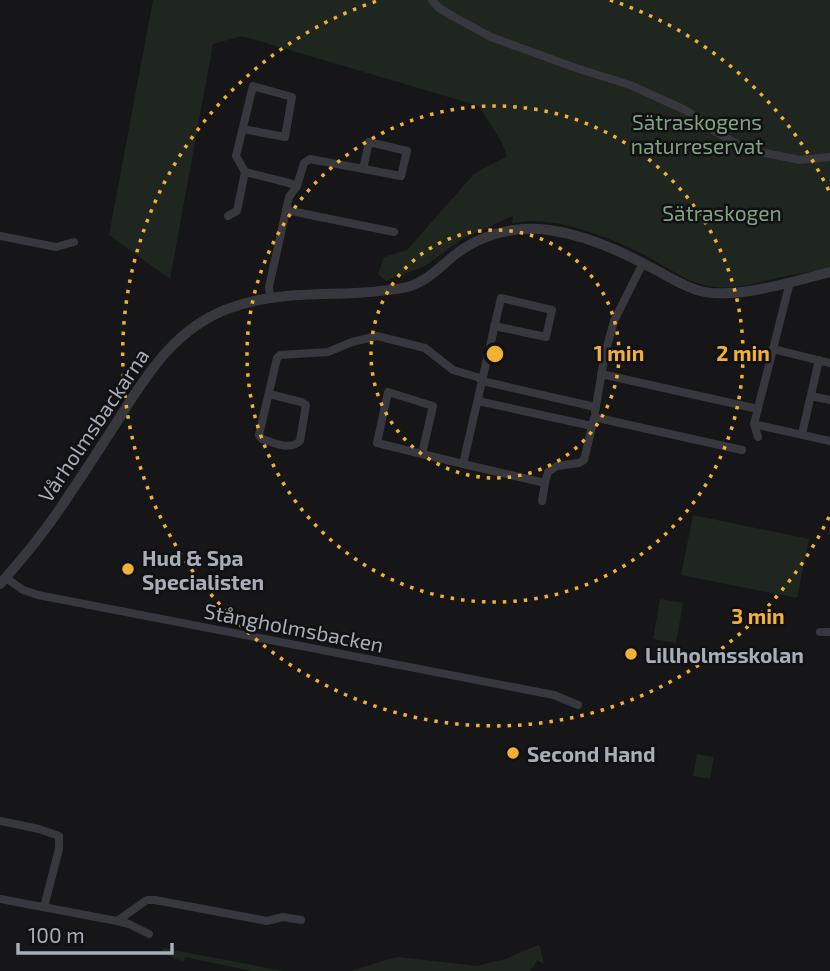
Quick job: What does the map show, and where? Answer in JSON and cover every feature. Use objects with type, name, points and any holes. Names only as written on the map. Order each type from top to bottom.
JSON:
[{"type":"street","points":[[432,0],[439,8],[491,37],[630,85],[665,101],[692,114],[745,149],[800,160],[830,157]]},
{"type":"street","points":[[228,216],[237,211],[245,172],[236,156],[253,86],[292,97],[285,137],[243,129]]},
{"type":"street","points":[[270,297],[269,287],[289,197],[297,186],[304,163],[310,159],[363,169],[401,176],[407,151],[369,142],[363,169]]},
{"type":"street","points":[[245,172],[297,186]]},
{"type":"street","points":[[286,210],[394,232]]},
{"type":"street","name":"Vårholmsbackarna","points":[[3,581],[41,536],[154,364],[173,343],[199,323],[228,308],[270,297],[388,291],[409,286],[430,277],[471,244],[486,237],[531,229],[579,237],[619,251],[700,291],[718,294],[737,293],[830,272]]},
{"type":"street","points":[[0,236],[56,247],[74,242]]},
{"type":"street","points":[[542,501],[548,472],[557,466],[584,460],[614,321],[643,263]]},
{"type":"street","points":[[758,436],[754,424],[790,282]]},
{"type":"street","points":[[463,464],[494,326],[501,298],[552,310],[546,337],[494,326]]},
{"type":"street","points":[[269,394],[306,405],[300,441],[296,445],[290,447],[262,439],[259,435],[275,362],[280,355],[328,352],[377,336],[425,348],[453,370],[482,381],[595,407]]},
{"type":"street","points":[[773,349],[830,363]]},
{"type":"street","points":[[802,434],[820,360]]},
{"type":"street","points":[[601,374],[758,409]]},
{"type":"street","points":[[422,454],[433,406],[387,392],[377,443],[422,454],[463,464],[545,483]]},
{"type":"street","points":[[811,396],[830,400]]},
{"type":"street","points":[[478,401],[593,422],[601,418],[742,450]]},
{"type":"street","points":[[754,424],[830,441]]},
{"type":"street","name":"Stångholmsbacken","points":[[3,581],[38,595],[554,695],[578,705]]},
{"type":"street","points":[[820,632],[830,632]]},
{"type":"street","points":[[0,821],[60,836],[44,907]]},
{"type":"street","points":[[0,899],[117,921],[149,934]]},
{"type":"street","points":[[117,921],[147,900],[267,921],[283,917],[301,920]]},
{"type":"green space","name":"Sätraskogen","points":[[153,0],[830,0],[830,268],[737,287],[708,286],[685,278],[602,236],[545,222],[512,224],[513,216],[462,239],[425,266],[386,281],[378,274],[384,257],[407,250],[474,174],[507,156],[501,141],[479,106],[242,36],[213,44],[170,279],[109,235]]},
{"type":"green space","points":[[693,515],[809,539],[797,598],[681,575]]},
{"type":"green space","points":[[660,599],[683,603],[676,643],[653,639]]},
{"type":"green space","points":[[697,754],[714,757],[710,779],[693,776]]},
{"type":"green space","points":[[538,945],[544,964],[537,960],[529,971],[351,971],[398,957],[477,966],[505,959]]},
{"type":"green space","points":[[163,948],[283,971],[252,971],[185,957],[184,961],[162,952]]},
{"type":"place","name":"Hud & Spa Specialisten","points":[[128,569]]},
{"type":"place","name":"Lillholmsskolan","points":[[631,654]]},
{"type":"place","name":"Second Hand","points":[[513,753]]},
{"type":"park label","name":"Sätraskogens naturreservat","points":[[697,133]]}]
